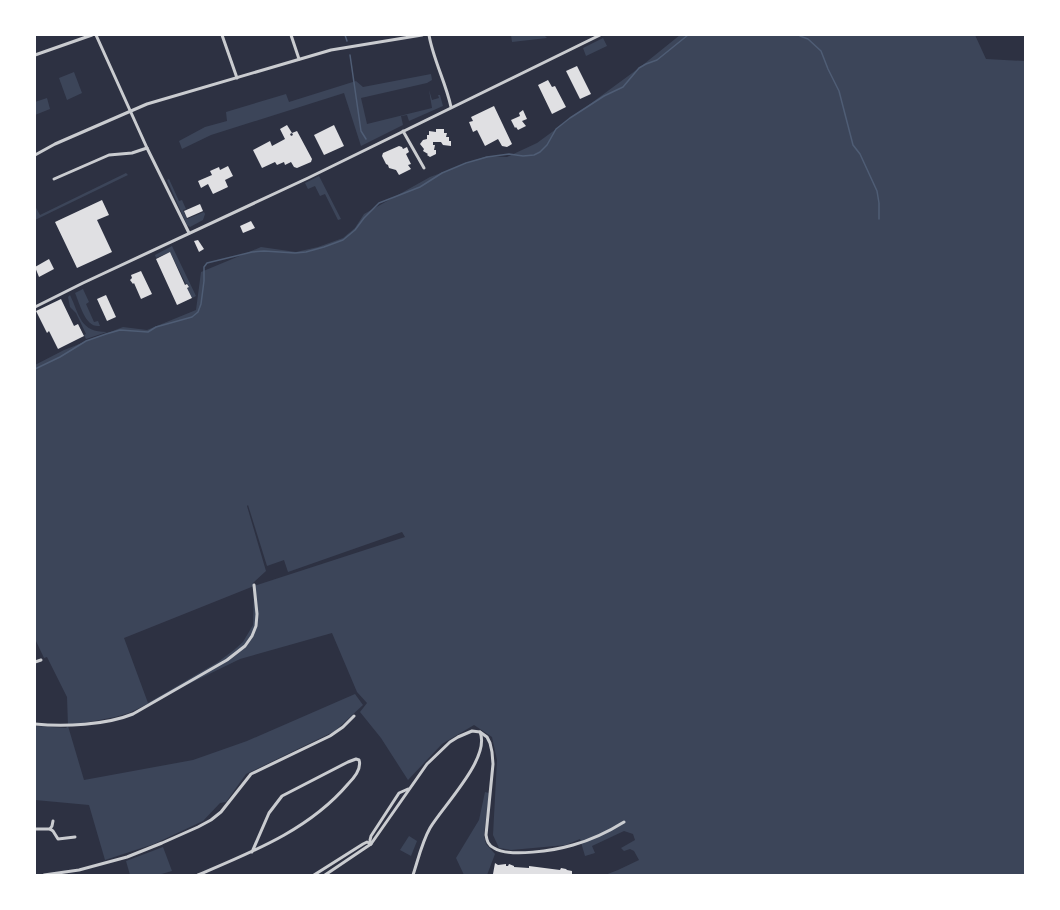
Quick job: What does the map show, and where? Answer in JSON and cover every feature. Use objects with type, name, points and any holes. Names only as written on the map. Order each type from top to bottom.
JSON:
[{"type":"street","points":[[35,55],[92,35]]},
{"type":"street","points":[[96,35],[147,148],[189,233]]},
{"type":"street","points":[[222,35],[237,78]]},
{"type":"street","points":[[290,35],[299,59]]},
{"type":"street","points":[[35,155],[55,144],[131,110],[299,59],[346,47],[422,35]]},
{"type":"street","points":[[429,35],[451,108]]},
{"type":"street","points":[[35,307],[308,178],[600,35]]},
{"type":"street","points":[[403,131],[424,168]]},
{"type":"street","points":[[54,180],[109,155],[132,153],[147,148]]},
{"type":"street","points":[[35,724],[56,726],[74,725],[125,717],[133,714],[227,660],[245,646],[254,631],[257,614],[254,585]]},
{"type":"street","points":[[35,662],[41,660]]},
{"type":"street","points":[[44,875],[79,870],[127,857],[198,827],[211,820],[221,812],[251,774],[330,736],[343,727],[354,716]]},
{"type":"street","points":[[325,875],[371,844],[408,789],[427,764],[446,745],[467,733],[474,731],[480,732],[489,740],[492,748],[493,764],[486,835],[488,842],[493,848],[504,852],[516,853],[568,847],[606,832],[624,822]]},
{"type":"street","points":[[413,875],[430,829],[470,772],[479,754],[482,742],[480,732]]},
{"type":"street","points":[[482,742],[484,739],[489,740]]},
{"type":"street","points":[[198,875],[252,852],[278,839],[322,810],[346,786],[358,770],[360,762],[356,759],[348,762],[282,796],[269,813],[252,852]]},
{"type":"street","points":[[314,875],[365,843],[399,793],[408,789]]},
{"type":"street","points":[[50,829],[53,820]]},
{"type":"street","points":[[35,829],[50,829],[58,839],[75,837]]},
{"type":"street","points":[[370,837],[371,844]]},
{"type":"street","points":[[365,843],[371,844]]},
{"type":"shaded area","points":[[511,35],[544,35],[547,38],[512,42]]},
{"type":"shaded area","points":[[680,35],[975,35],[986,59],[1025,61],[1025,875],[605,875],[639,860],[634,851],[630,849],[624,851],[621,848],[635,840],[633,834],[624,831],[592,846],[595,853],[585,856],[580,839],[566,845],[511,850],[499,848],[493,835],[497,760],[492,737],[474,725],[442,744],[408,780],[381,738],[360,712],[367,703],[357,692],[332,633],[240,659],[129,713],[68,726],[67,697],[47,657],[44,658],[35,639],[35,365],[64,350],[123,327],[147,330],[196,310],[201,272],[261,247],[296,252],[318,247],[343,238],[355,228],[364,214],[430,177],[487,156],[507,157],[537,143],[639,68]],"holes":[[[248,505],[267,566],[284,560],[288,572],[402,532],[405,537],[254,586],[253,583],[266,571],[247,506]],[[254,586],[253,625],[243,642],[218,662],[148,703],[124,638]]]},
{"type":"shaded area","points":[[603,38],[607,46],[586,56],[583,48]]},
{"type":"shaded area","points":[[74,72],[82,93],[67,100],[59,78]]},
{"type":"shaded area","points":[[431,74],[432,80],[427,83],[361,98],[367,124],[432,108],[429,90],[432,100],[439,98],[438,95],[440,95],[443,106],[409,121],[407,115],[401,116],[403,125],[361,146],[344,93],[211,135],[182,149],[179,141],[205,127],[227,121],[226,112],[286,94],[289,102],[356,81],[363,87]]},
{"type":"shaded area","points":[[47,98],[50,109],[35,115],[35,102]]},
{"type":"shaded area","points":[[126,173],[128,175],[35,220],[35,206],[40,215]]},
{"type":"shaded area","points":[[319,176],[341,219],[338,220],[325,194],[320,196],[315,186],[308,189],[305,183]]},
{"type":"shaded area","points":[[169,179],[179,201],[182,200],[186,209],[183,210],[187,219],[204,212],[205,214],[203,220],[190,227],[187,225],[167,180]]},
{"type":"shaded area","points":[[172,246],[196,296],[192,298],[187,288],[189,287],[187,283],[186,284],[170,252],[156,258],[155,255]]},
{"type":"shaded area","points":[[83,289],[89,302],[86,304],[94,322],[98,321],[100,326],[95,326],[90,323],[81,309],[75,293]]},
{"type":"shaded area","points":[[70,295],[79,316],[86,326],[98,331],[107,332],[86,339],[84,335],[86,334],[76,313],[70,307],[68,297]]},
{"type":"shaded area","points":[[355,694],[363,705],[335,731],[246,774],[226,802],[220,803],[203,821],[154,844],[105,860],[89,805],[35,800],[35,726],[66,728],[68,726],[84,780],[193,760],[247,741]]},
{"type":"shaded area","points":[[485,792],[489,793],[484,836],[486,844],[495,854],[487,875],[464,875],[456,858],[479,820]]},
{"type":"shaded area","points":[[409,836],[417,841],[411,856],[400,850]]},
{"type":"shaded area","points":[[163,847],[172,871],[158,875],[130,875],[126,861]]},
{"type":"building","points":[[577,66],[591,94],[580,99],[566,71]]},
{"type":"building","points":[[548,80],[552,87],[555,86],[566,107],[552,114],[538,85]]},
{"type":"building","points":[[494,106],[512,144],[507,147],[502,146],[498,139],[485,146],[477,130],[473,132],[469,122],[473,121],[471,117]]},
{"type":"building","points":[[523,110],[527,119],[522,121],[526,126],[518,130],[516,127],[515,128],[511,120],[520,116],[519,113]]},
{"type":"building","points":[[287,125],[292,133],[297,131],[312,159],[311,162],[297,168],[294,167],[291,162],[285,165],[284,162],[277,165],[275,162],[262,168],[253,150],[270,141],[272,146],[285,139],[280,129]]},
{"type":"building","points":[[334,125],[344,146],[324,155],[314,135]]},
{"type":"building","points":[[436,129],[444,129],[444,133],[447,133],[446,137],[449,137],[449,141],[451,141],[451,146],[443,145],[441,142],[433,142],[433,145],[435,145],[434,150],[436,150],[436,154],[430,157],[423,151],[424,149],[420,144],[423,140],[427,139],[429,131],[436,132]]},
{"type":"building","points":[[399,146],[403,149],[407,147],[409,152],[406,154],[411,164],[408,165],[411,169],[399,175],[396,170],[389,168],[382,156],[383,153]]},
{"type":"building","points":[[228,166],[233,176],[225,180],[228,187],[213,194],[208,184],[201,188],[198,181],[212,175],[210,171],[219,167],[220,170]]},
{"type":"building","points":[[102,200],[109,215],[97,220],[112,252],[77,268],[55,222]]},
{"type":"building","points":[[200,204],[203,211],[187,218],[184,211]]},
{"type":"building","points":[[251,221],[255,228],[243,233],[240,226]]},
{"type":"building","points":[[198,240],[204,249],[199,252],[194,241]]},
{"type":"building","points":[[170,252],[185,285],[187,284],[189,287],[187,288],[192,298],[177,305],[156,259]]},
{"type":"building","points":[[49,259],[54,269],[39,277],[35,267]]},
{"type":"building","points":[[141,271],[152,294],[141,299],[134,283],[133,284],[130,280],[132,278],[131,275]]},
{"type":"building","points":[[106,295],[116,317],[107,321],[97,299]]},
{"type":"building","points":[[61,299],[74,326],[78,324],[84,336],[58,349],[49,331],[47,333],[36,311]]},
{"type":"building","points":[[495,863],[498,865],[506,864],[506,866],[509,864],[514,867],[529,868],[529,866],[560,870],[561,868],[572,871],[572,875],[493,874]]},
{"type":"waterway","points":[[345,35],[347,41]]},
{"type":"waterway","points":[[35,369],[60,357],[86,341],[106,334],[120,330],[148,332],[156,327],[192,317],[198,312],[201,304],[204,267],[207,263],[252,252],[264,251],[295,253],[306,252],[324,247],[343,240],[355,230],[364,218],[379,203],[420,187],[442,173],[466,163],[487,157],[509,154],[523,156],[534,155],[540,152],[547,145],[556,129],[604,96],[623,87],[639,68],[657,60],[688,35]]},
{"type":"waterway","points":[[800,36],[808,39],[821,51],[839,91],[853,145],[860,154],[877,191],[879,219]]},
{"type":"waterway","points":[[350,55],[361,131],[366,139]]}]
